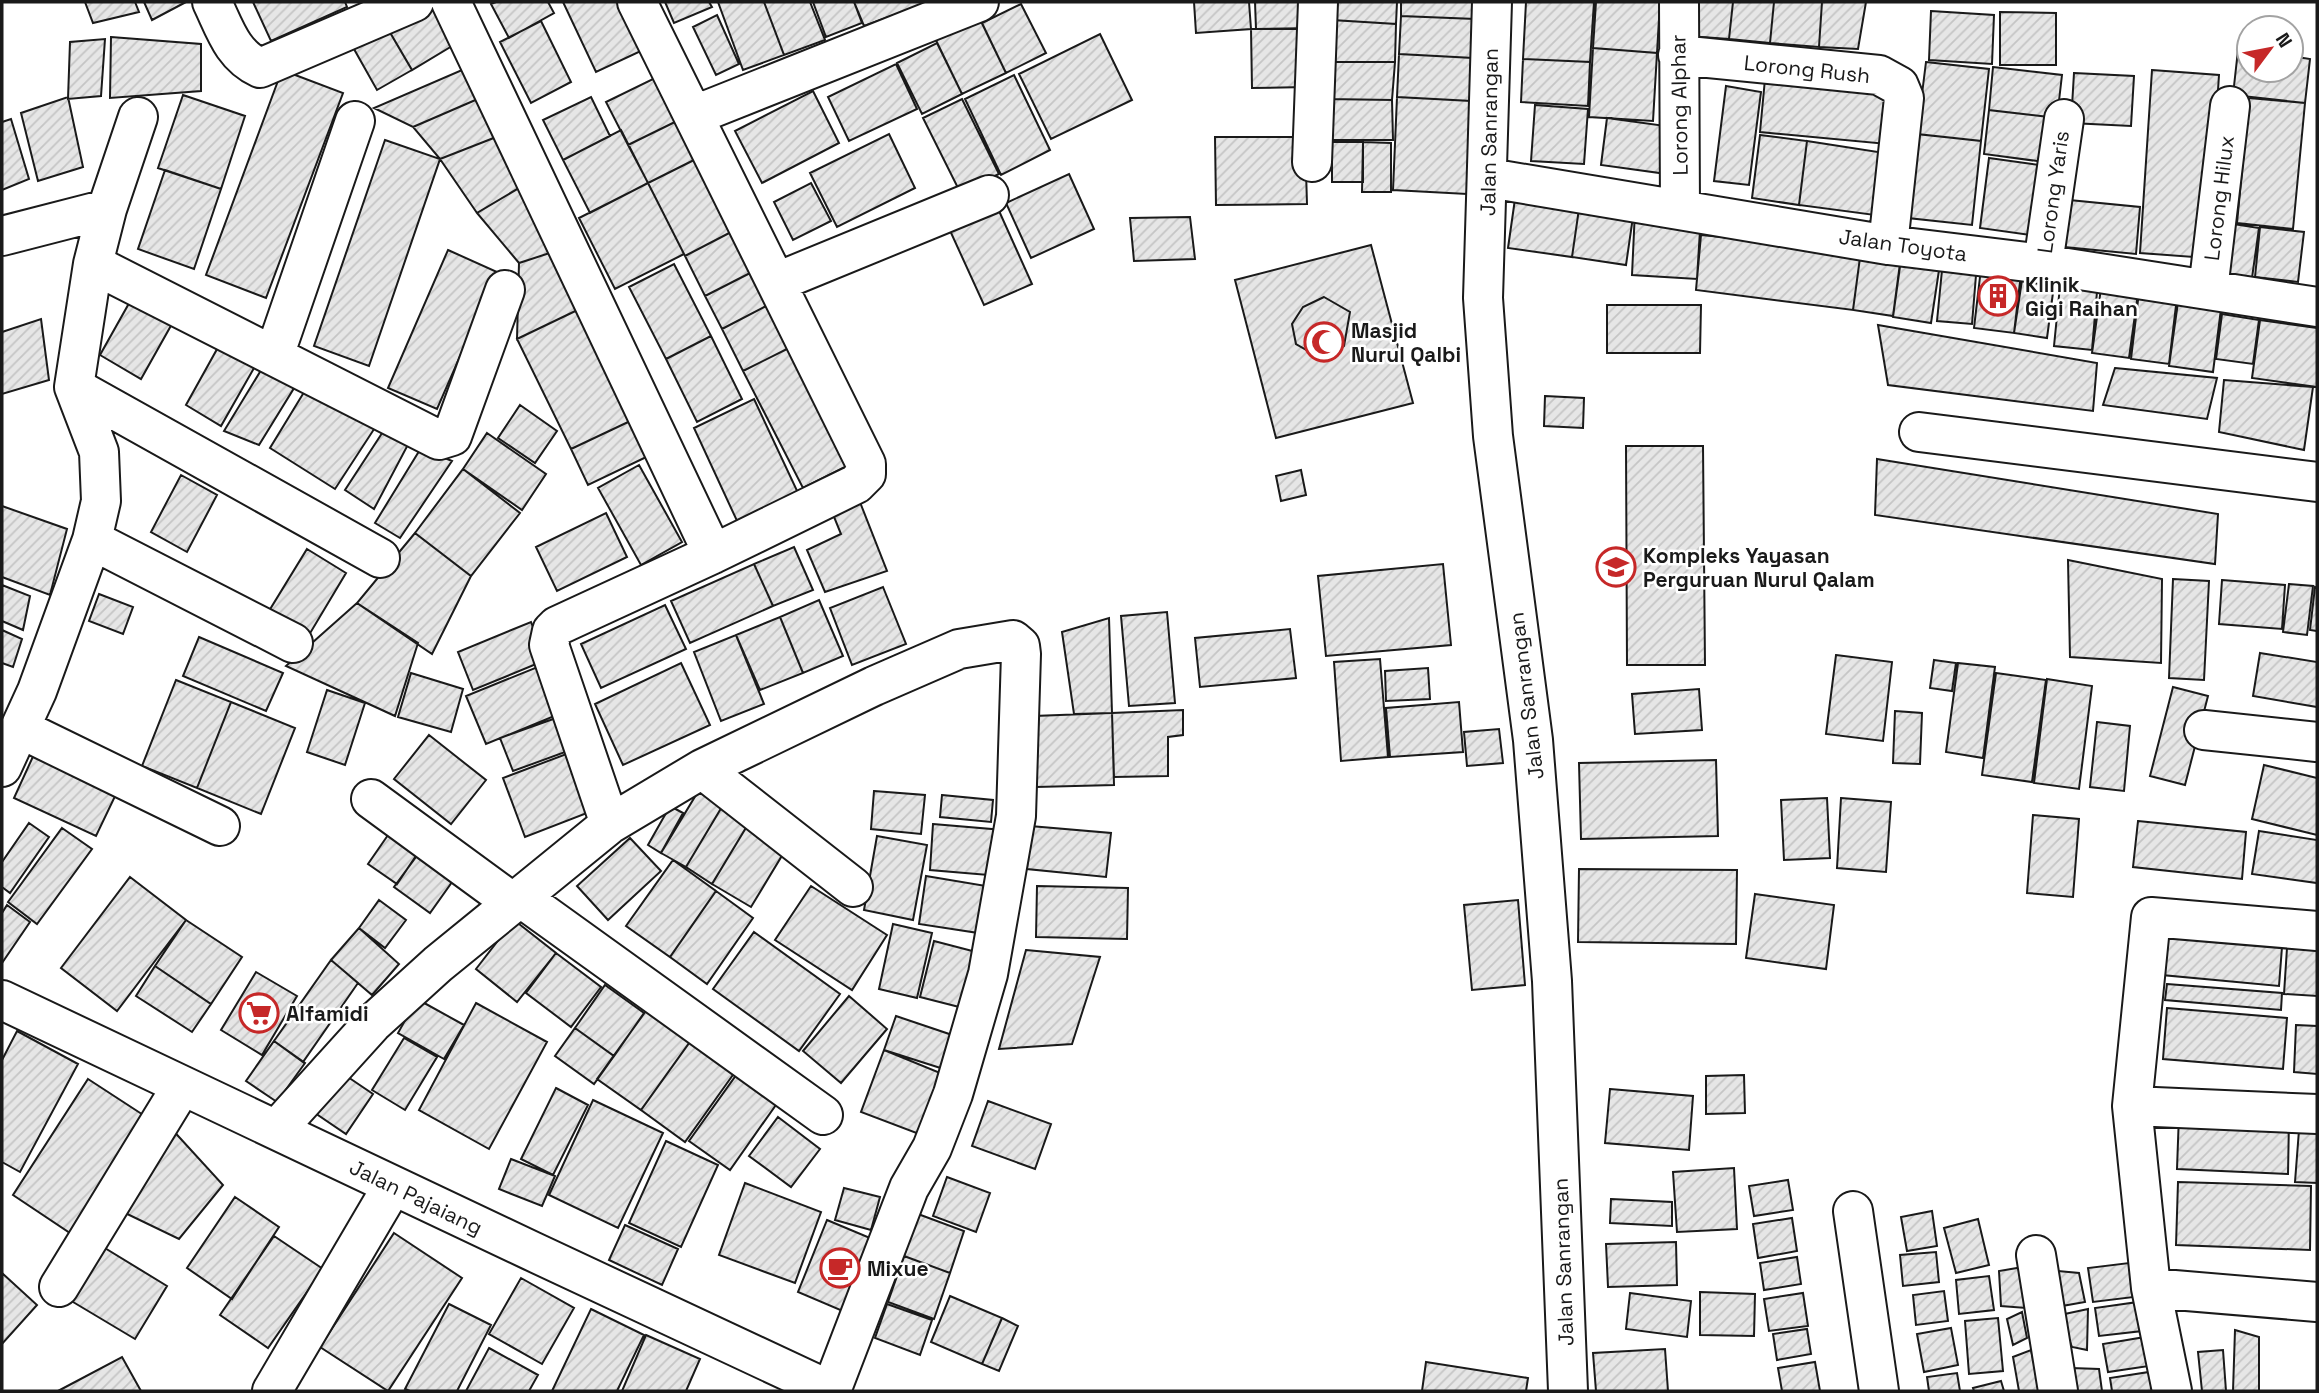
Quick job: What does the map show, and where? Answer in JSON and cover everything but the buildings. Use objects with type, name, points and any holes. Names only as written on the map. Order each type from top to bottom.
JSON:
[{"type":"street","points":[[212,2],[233,46],[245,61],[260,68],[414,2]]},
{"type":"street","points":[[450,2],[713,554]]},
{"type":"street","points":[[610,824],[549,645],[552,631],[557,625],[713,554],[856,484],[866,474],[866,464],[637,2]]},
{"type":"street","points":[[695,115],[979,2]]},
{"type":"street","points":[[1312,162],[1318,2]]},
{"type":"street","name":"Jalan Sanrangan","points":[[1492,2],[1484,312],[1493,436],[1535,766],[1552,981],[1568,1391]]},
{"type":"street","name":"Lorong Alphar","points":[[1679,2],[1680,209]]},
{"type":"street","name":"Lorong Rush","points":[[1678,55],[1879,75],[1899,86],[1904,98],[1888,245]]},
{"type":"street","name":"Lorong Hilux","points":[[2208,290],[2230,106]]},
{"type":"street","points":[[2,767],[20,729],[92,540],[101,501],[102,470],[99,452],[74,387],[93,264],[107,209],[138,117]]},
{"type":"street","name":"Lorong Yaris","points":[[2043,264],[2064,119]]},
{"type":"street","points":[[274,356],[355,121]]},
{"type":"street","name":"Jalan Toyota","points":[[1489,178],[1888,245],[2043,264],[2317,307]]},
{"type":"street","points":[[777,282],[989,195]]},
{"type":"street","points":[[2,236],[107,209]]},
{"type":"street","points":[[93,264],[439,440],[450,439],[505,290]]},
{"type":"street","points":[[74,387],[380,558]]},
{"type":"street","points":[[1919,432],[2317,482]]},
{"type":"street","points":[[92,540],[293,643]]},
{"type":"street","points":[[277,1129],[373,1023],[610,824],[702,769],[874,686],[959,649],[999,640],[1013,640],[1020,646],[1016,816],[988,975],[953,1094],[932,1148],[909,1188],[831,1391]]},
{"type":"street","points":[[20,729],[220,826]]},
{"type":"street","points":[[2204,730],[2317,742]]},
{"type":"street","points":[[702,769],[853,887]]},
{"type":"street","points":[[371,799],[823,1115]]},
{"type":"street","points":[[2172,1391],[2151,1288],[2132,1106],[2151,917],[2317,931]]},
{"type":"street","name":"Jalan Pajaiang","points":[[2,1000],[277,1129],[392,1187],[831,1391]]},
{"type":"street","points":[[59,1287],[182,1086]]},
{"type":"street","points":[[2132,1106],[2317,1114]]},
{"type":"street","points":[[272,1391],[392,1187]]},
{"type":"street","points":[[1853,1211],[1879,1391]]},
{"type":"street","points":[[2036,1255],[2058,1391]]},
{"type":"street","points":[[2151,1288],[2317,1302]]},
{"type":"place","name":"Klinik Gigi Raihan","points":[[1998,296]]},
{"type":"place","name":"Masjid Nurul Qalbi","points":[[1324,342]]},
{"type":"place","name":"Kompleks Yayasan Perguruan Nurul Qalam","points":[[1616,567]]},
{"type":"place","name":"Alfamidi","points":[[259,1013]]},
{"type":"place","name":"Mixue","points":[[840,1268]]}]
